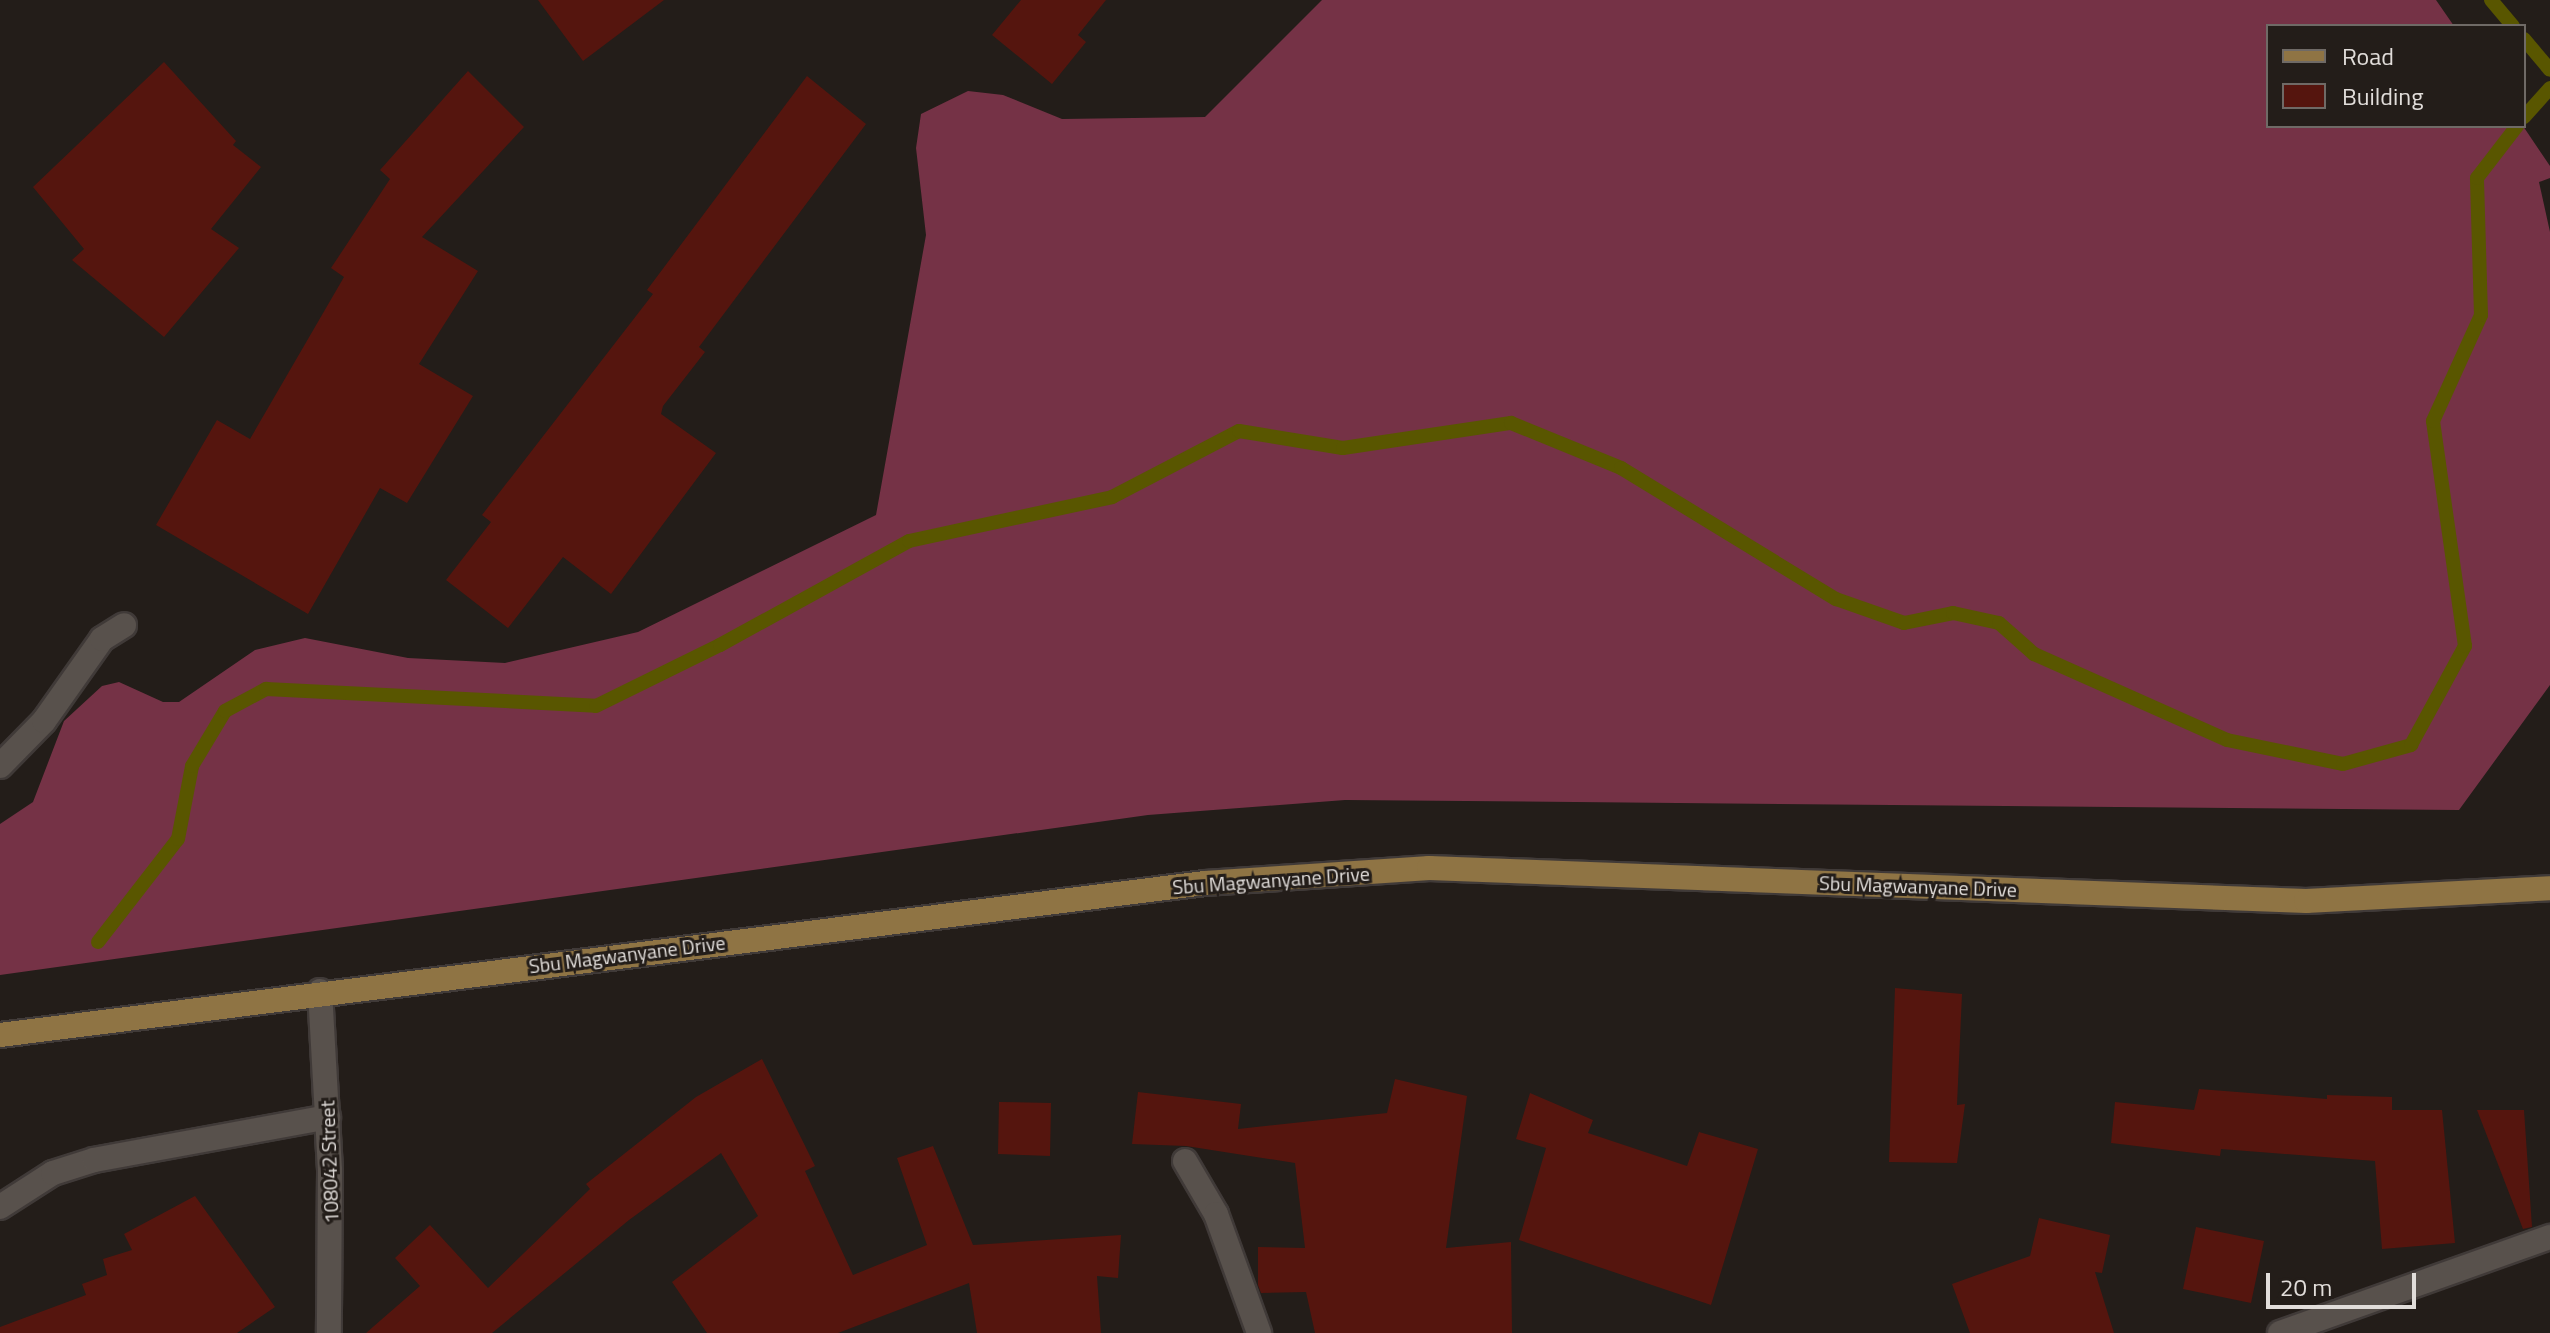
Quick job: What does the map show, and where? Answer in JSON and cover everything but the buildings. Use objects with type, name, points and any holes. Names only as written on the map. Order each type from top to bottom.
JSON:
[{"type":"main road","name":"Sbu Magwanyane Drive","points":[[0,1035],[320,991],[1205,883],[1429,868],[2306,901],[2550,888]]},
{"type":"street","points":[[0,766],[44,721],[102,639],[124,625]]},
{"type":"street","name":"108042 Street","points":[[320,991],[328,1117],[329,1333]]},
{"type":"street","points":[[0,1207],[53,1173],[94,1160],[328,1117]]},
{"type":"street","points":[[1185,1161],[1216,1214],[1259,1333]]},
{"type":"street","points":[[2280,1333],[2550,1237]]},
{"type":"shaded area","points":[[1322,0],[2436,0],[2453,24],[2266,24],[2266,128],[2524,128],[2550,166],[2550,178],[2539,182],[2550,232],[2550,685],[2459,810],[1345,800],[1148,815],[0,975],[0,824],[33,802],[64,721],[102,686],[119,682],[163,702],[179,702],[255,650],[305,638],[408,658],[505,663],[638,632],[876,515],[926,235],[916,148],[921,114],[968,91],[1003,95],[1062,119],[1205,117]]},
{"type":"waterway","points":[[2491,0],[2511,24]]},
{"type":"waterway","points":[[2526,41],[2550,70]]},
{"type":"waterway","points":[[2526,115],[2550,88]]},
{"type":"waterway","points":[[98,942],[178,839],[192,766],[225,711],[266,689],[596,706],[720,645],[909,541],[1112,497],[1239,431],[1343,448],[1511,423],[1621,468],[1836,599],[1904,623],[1953,613],[1999,623],[2034,654],[2227,740],[2343,764],[2411,745],[2465,646],[2433,421],[2481,315],[2477,178],[2515,128]]}]
